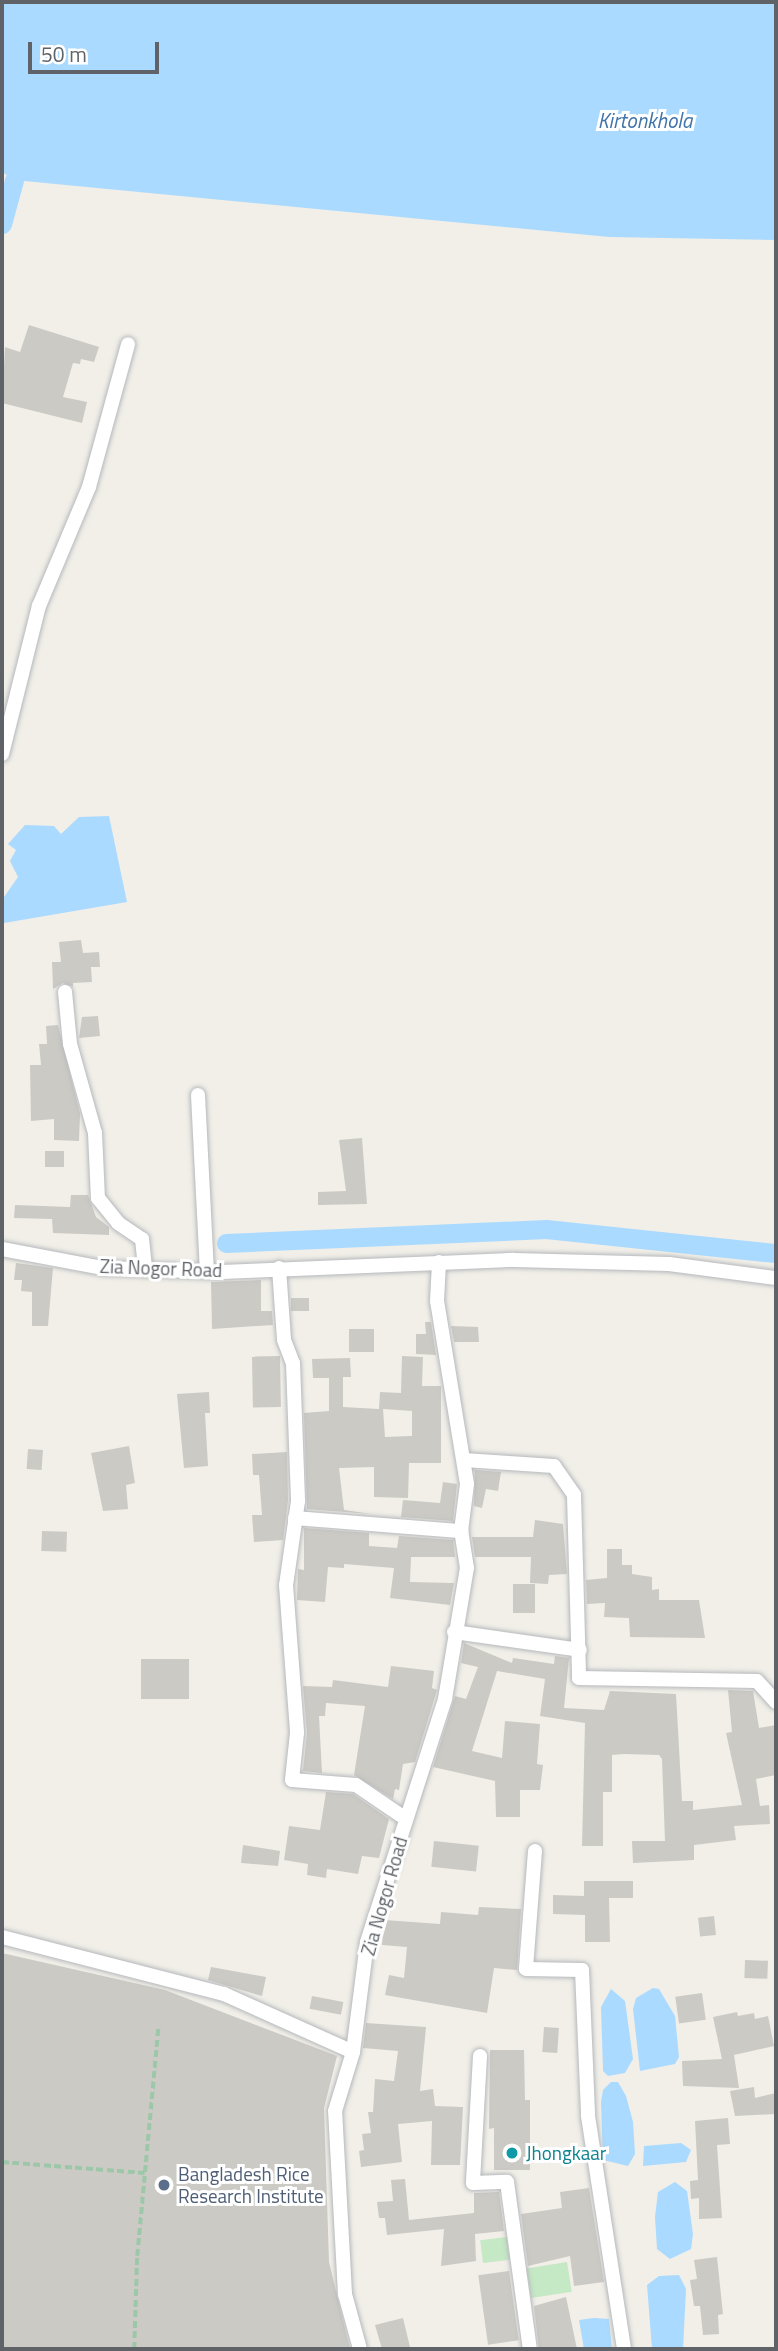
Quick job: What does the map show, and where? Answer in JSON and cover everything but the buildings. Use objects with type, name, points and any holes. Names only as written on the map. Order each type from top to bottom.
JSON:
[{"type":"street","points":[[2,754],[38,606],[89,487],[128,344]]},
{"type":"street","points":[[65,992],[70,1044],[95,1133],[98,1198],[118,1223],[142,1239],[145,1269]]},
{"type":"street","points":[[198,1095],[207,1271]]},
{"type":"street","name":"Zia Nogor Road","points":[[2,1249],[103,1268],[207,1271],[439,1262],[668,1264],[776,1278]]},
{"type":"street","name":"Zia Nogor Road","points":[[360,2349],[345,2294],[335,2111],[353,2052],[367,1942],[444,1699],[467,1568],[461,1531],[467,1484],[437,1301],[439,1262]]},
{"type":"street","points":[[279,1268],[284,1340],[293,1363],[295,1518],[286,1585],[297,1733],[292,1780],[356,1785],[406,1819]]},
{"type":"street","points":[[464,1460],[554,1466],[573,1495],[579,1678],[757,1681],[776,1702]]},
{"type":"street","points":[[295,1518],[461,1531]]},
{"type":"street","points":[[454,1632],[580,1650]]},
{"type":"street","points":[[535,1851],[526,1969],[582,1970],[588,2116],[624,2349]]},
{"type":"street","points":[[2,1937],[224,1994],[353,2052]]},
{"type":"street","points":[[481,2056],[473,2182],[507,2182],[530,2349]]},
{"type":"path","points":[[134,2349],[145,2173],[158,2028]]},
{"type":"path","points":[[2,2162],[145,2173]]},
{"type":"green space","points":[[507,2237],[510,2260],[483,2263],[480,2240]]},
{"type":"green space","points":[[567,2262],[572,2292],[531,2298],[527,2268]]},
{"type":"water","name":"Kirtonkhola","points":[[2,2],[776,2],[776,240],[609,237],[14,180],[2,172]]},
{"type":"water","points":[[109,816],[127,902],[4,923],[4,897],[18,877],[10,861],[16,850],[8,844],[25,825],[54,826],[61,834],[79,817]]},
{"type":"water","points":[[653,1988],[659,1989],[675,2016],[679,2057],[675,2064],[640,2071],[633,2009],[636,1998]]},
{"type":"water","points":[[611,1989],[625,2001],[633,2059],[625,2073],[608,2076],[603,2071],[601,2007]]},
{"type":"water","points":[[611,2082],[618,2082],[626,2096],[633,2122],[635,2154],[628,2166],[603,2160],[601,2102],[603,2090]]},
{"type":"water","points":[[681,2143],[691,2150],[686,2162],[643,2166],[644,2146]]},
{"type":"water","points":[[675,2182],[687,2191],[693,2234],[691,2249],[670,2259],[657,2249],[655,2217],[658,2192]]},
{"type":"water","points":[[679,2275],[686,2289],[683,2349],[652,2349],[647,2285],[659,2276]]},
{"type":"water","points":[[609,2319],[612,2349],[584,2349],[579,2320]]},
{"type":"waterway","points":[[2,224],[14,180]]},
{"type":"waterway","points":[[226,1243],[546,1229],[776,1253]]},
{"type":"place","name":"Jhongkaar","points":[[512,2153]]},
{"type":"place","name":"Bangladesh Rice Research Institute","points":[[164,2185]]}]
